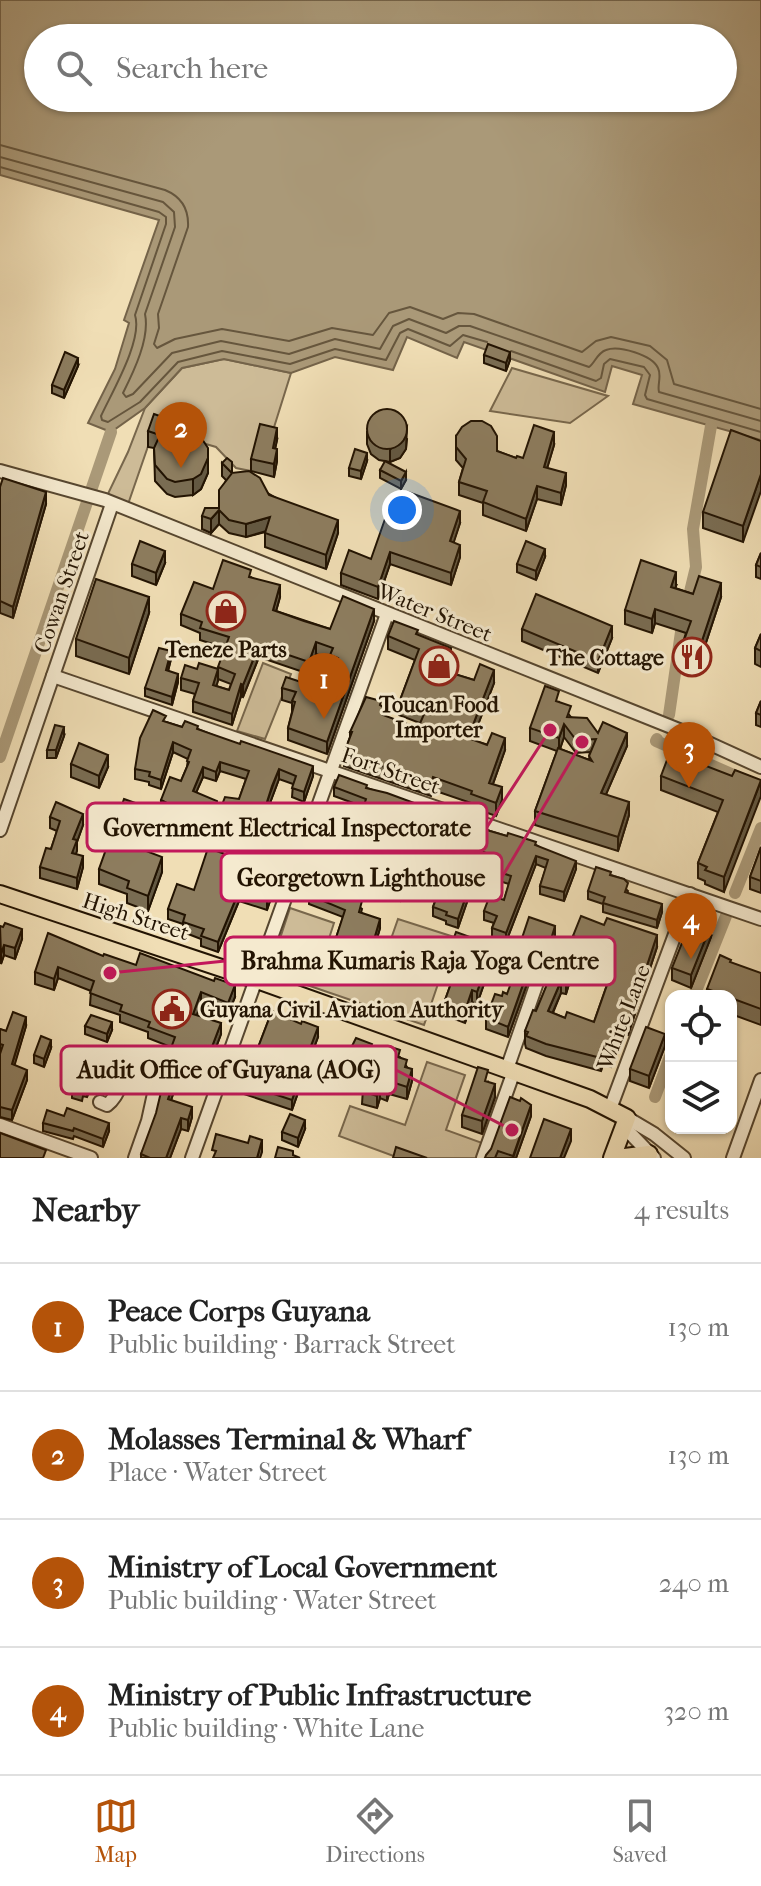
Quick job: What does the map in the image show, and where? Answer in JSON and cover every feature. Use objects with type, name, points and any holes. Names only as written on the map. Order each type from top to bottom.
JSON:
[{"type":"main road","name":"High Street","points":[[0,894],[511,1070],[590,1099],[620,1117]]},
{"type":"main road","points":[[620,1117],[614,1158],[652,1156]]},
{"type":"street","name":"Water Street","points":[[0,471],[108,502],[684,732],[761,767]]},
{"type":"street","name":"Cowan Street","points":[[0,830],[108,502]]},
{"type":"street","points":[[192,1158],[387,614]]},
{"type":"street","name":"Fort Street","points":[[53,676],[761,919]]},
{"type":"street","name":"White Lane","points":[[620,1117],[690,894]]},
{"type":"street","points":[[483,1158],[541,971]]},
{"type":"street","points":[[100,1102],[107,1105],[114,1100],[121,1081],[129,1071],[157,1080],[148,1121],[135,1158]]},
{"type":"street","points":[[733,1158],[761,1080]]},
{"type":"street","name":"High Street","points":[[620,1117],[652,1156]]},
{"type":"street","name":"High Street","points":[[620,1117],[654,1134],[684,1158]]},
{"type":"street","points":[[0,1125],[91,1158]]},
{"type":"shaded area","points":[[224,359],[291,373],[270,440],[259,437],[251,471],[236,468],[216,447],[154,429],[126,510],[105,500],[145,408],[182,368]]},
{"type":"shaded area","points":[[512,368],[608,396],[570,423],[490,411]]},
{"type":"shaded area","points":[[263,663],[291,674],[265,739],[237,731]]},
{"type":"shaded area","points":[[290,908],[334,923],[323,957],[378,976],[398,919],[454,937],[424,1025],[269,972]]},
{"type":"shaded area","points":[[427,1062],[465,1075],[446,1130],[485,1144],[480,1158],[399,1158],[339,1136],[350,1106],[405,1125]]},
{"type":"water","points":[[0,0],[761,0],[761,440],[633,404],[642,375],[612,366],[605,392],[464,342],[457,358],[407,337],[393,370],[335,357],[291,373],[224,359],[182,368],[145,408],[111,432],[88,423],[115,369],[129,323],[124,320],[159,220],[0,175]]},
{"type":"building","points":[[488,344],[510,352],[506,363],[484,355]]},
{"type":"building","points":[[65,352],[78,358],[64,390],[52,385]]},
{"type":"building","points":[[387,409],[401,415],[407,429],[401,443],[387,449],[373,443],[367,429],[373,415]]},
{"type":"building","points":[[154,414],[171,420],[168,429],[181,427],[198,433],[208,448],[208,458],[201,474],[193,479],[175,482],[167,479],[155,465],[154,448],[160,435],[148,431]]},
{"type":"building","points":[[471,421],[482,421],[491,426],[497,436],[497,451],[516,458],[523,458],[534,425],[554,432],[544,467],[566,473],[561,493],[537,486],[526,519],[483,502],[487,491],[459,482],[466,459],[456,447],[456,436]]},
{"type":"building","points":[[260,424],[277,428],[274,464],[251,459]]},
{"type":"building","points":[[731,430],[761,441],[761,474],[743,526],[703,512]]},
{"type":"building","points":[[355,449],[367,453],[361,471],[349,468]]},
{"type":"building","points":[[227,458],[232,462],[232,473],[222,463]]},
{"type":"building","points":[[385,461],[406,472],[401,481],[380,470]]},
{"type":"building","points":[[249,471],[260,478],[269,495],[338,520],[326,555],[265,533],[270,517],[246,524],[229,520],[219,510],[211,519],[202,516],[205,508],[219,508],[219,490],[232,473]]},
{"type":"building","points":[[3,478],[46,492],[13,607],[0,601],[0,487]]},
{"type":"building","points":[[408,492],[460,511],[450,541],[460,545],[451,573],[390,552],[378,587],[341,573],[349,550],[371,559],[385,519],[397,524]]},
{"type":"building","points":[[140,541],[165,551],[156,573],[132,564]]},
{"type":"building","points":[[526,541],[545,549],[536,571],[517,564]]},
{"type":"building","points":[[223,560],[251,570],[249,577],[280,585],[273,610],[304,621],[330,629],[343,596],[374,609],[327,742],[288,728],[296,692],[282,688],[286,677],[316,687],[321,672],[331,676],[338,658],[330,655],[333,648],[316,642],[309,662],[259,645],[241,684],[232,714],[193,701],[199,683],[181,678],[185,665],[197,669],[199,663],[218,669],[213,685],[229,690],[235,674],[218,667],[229,637],[200,628],[202,622],[181,614],[194,582],[213,589]]},
{"type":"building","points":[[641,560],[676,572],[671,587],[693,594],[699,576],[721,583],[696,659],[679,654],[691,621],[655,609],[652,619],[625,610]]},
{"type":"building","points":[[96,579],[149,597],[129,658],[76,639]]},
{"type":"building","points":[[536,594],[612,626],[598,661],[522,629]]},
{"type":"building","points":[[394,621],[451,648],[442,670],[474,680],[480,664],[494,670],[468,738],[487,745],[492,733],[505,738],[489,783],[502,787],[496,803],[433,777],[431,783],[344,753],[366,697],[381,701],[380,705],[386,709],[383,715],[418,728],[425,712],[399,703],[419,649],[388,636]]},
{"type":"building","points":[[761,634],[761,651],[755,648]]},
{"type":"building","points":[[159,648],[171,651],[166,670],[178,674],[172,697],[145,688]]},
{"type":"building","points":[[545,686],[559,691],[556,701],[571,706],[567,717],[587,718],[598,733],[603,722],[627,733],[601,793],[629,802],[618,837],[535,811],[558,748],[592,761],[589,756],[596,739],[576,740],[564,724],[559,738],[530,728]]},
{"type":"building","points":[[153,710],[166,716],[163,721],[182,727],[185,721],[198,726],[197,729],[313,766],[304,792],[292,788],[296,776],[279,769],[272,786],[267,802],[287,810],[278,833],[289,837],[280,857],[254,848],[265,822],[222,805],[225,797],[239,799],[249,771],[220,762],[216,772],[203,767],[193,791],[217,801],[213,820],[187,808],[181,822],[167,816],[171,805],[161,800],[170,777],[181,781],[191,750],[173,742],[161,780],[149,776],[150,772],[135,769],[140,738]]},
{"type":"building","points":[[55,725],[64,727],[56,750],[47,750]]},
{"type":"building","points":[[79,743],[108,755],[99,776],[71,764]]},
{"type":"building","points":[[670,752],[732,776],[735,770],[761,780],[724,877],[705,870],[707,867],[698,863],[723,800],[661,776]]},
{"type":"building","points":[[339,775],[367,785],[366,788],[490,831],[536,842],[535,845],[576,861],[564,892],[540,886],[548,860],[536,856],[506,933],[492,928],[497,916],[484,911],[490,895],[504,900],[511,876],[496,871],[501,859],[469,846],[454,888],[467,893],[458,919],[446,915],[447,912],[433,907],[457,844],[424,831],[400,892],[345,876],[339,893],[362,901],[359,912],[380,919],[373,943],[363,940],[359,952],[334,944],[345,910],[309,895],[320,870],[309,867],[315,848],[320,849],[327,823],[350,830],[342,856],[380,869],[391,835],[375,829],[380,813],[363,808],[366,799],[334,787]]},
{"type":"building","points":[[124,799],[147,807],[133,846],[162,857],[148,896],[127,888],[129,881],[99,869]]},
{"type":"building","points":[[56,802],[83,814],[73,839],[77,840],[72,853],[83,856],[77,878],[40,867],[46,848],[51,849],[60,821],[50,817]]},
{"type":"building","points":[[761,847],[761,881],[750,877]]},
{"type":"building","points":[[208,848],[225,854],[223,861],[274,879],[267,900],[239,891],[218,942],[201,936],[204,929],[183,922],[185,915],[168,909],[177,884],[194,890]]},
{"type":"building","points":[[596,867],[624,879],[628,883],[625,892],[662,904],[657,920],[603,903],[605,897],[588,891]]},
{"type":"building","points":[[581,916],[604,925],[607,918],[657,935],[628,1023],[623,1022],[611,1055],[603,1052],[601,1058],[546,1044],[526,1036],[528,1032],[525,1031],[550,977],[545,976],[552,956],[572,962],[566,982],[561,981],[548,1011],[565,1018],[567,1012],[594,1022],[614,965],[594,958],[599,946],[573,936]]},
{"type":"building","points":[[529,917],[555,926],[549,946],[522,938]]},
{"type":"building","points":[[692,918],[711,925],[691,975],[672,968]]},
{"type":"building","points":[[5,923],[22,929],[15,948],[4,945],[1,954],[0,926],[3,927]]},
{"type":"building","points":[[456,932],[470,937],[466,947],[472,949],[466,965],[484,972],[477,992],[472,990],[465,1011],[444,1003],[454,975],[450,974],[456,956],[452,955],[454,948],[451,946]]},
{"type":"building","points":[[48,933],[103,956],[136,965],[140,953],[214,981],[215,978],[235,985],[228,1003],[201,992],[193,1014],[221,1023],[205,1065],[170,1051],[175,1037],[148,1027],[150,1022],[120,1011],[122,1005],[90,993],[94,981],[58,967],[54,979],[35,972]]},
{"type":"building","points":[[720,955],[761,973],[761,1009],[737,1000],[737,990],[707,989]]},
{"type":"building","points":[[516,969],[527,973],[508,1027],[486,1018],[495,994],[507,994]]},
{"type":"building","points":[[272,1011],[301,1024],[302,1021],[318,1027],[306,1059],[276,1049],[269,1066],[300,1077],[292,1100],[244,1084]]},
{"type":"building","points":[[13,1012],[26,1017],[12,1064],[27,1070],[12,1110],[0,1107],[0,1054],[3,1045],[0,1044],[0,1029],[6,1031]]},
{"type":"building","points":[[91,1015],[112,1022],[107,1034],[85,1026]]},
{"type":"building","points":[[646,1027],[665,1034],[649,1076],[630,1069]]},
{"type":"building","points":[[41,1036],[51,1040],[44,1059],[34,1055]]},
{"type":"building","points":[[356,1038],[390,1053],[391,1047],[400,1050],[398,1057],[407,1060],[405,1067],[412,1069],[407,1087],[389,1081],[387,1088],[380,1086],[377,1096],[362,1091],[366,1078],[341,1068]]},
{"type":"building","points":[[478,1067],[488,1070],[485,1081],[495,1084],[482,1121],[462,1115]]},
{"type":"building","points":[[166,1071],[176,1075],[168,1099],[192,1107],[188,1120],[181,1118],[166,1158],[150,1158],[141,1154],[156,1113]]},
{"type":"building","points":[[510,1097],[520,1101],[521,1098],[531,1105],[513,1156],[498,1151],[495,1158],[485,1158],[491,1149]]},
{"type":"building","points":[[67,1108],[109,1123],[103,1139],[74,1128],[73,1131],[43,1123],[47,1110],[64,1116]]},
{"type":"building","points":[[290,1114],[305,1120],[298,1138],[282,1132]]},
{"type":"building","points":[[544,1119],[571,1129],[560,1158],[530,1158]]},
{"type":"building","points":[[0,1133],[46,1150],[43,1158],[0,1158]]},
{"type":"building","points":[[216,1134],[248,1143],[250,1136],[262,1140],[257,1158],[213,1158]]},
{"type":"building","points":[[278,1147],[293,1151],[293,1155],[300,1158],[275,1158]]},
{"type":"building","points":[[396,1147],[427,1158],[393,1158]]},
{"type":"waterway","points":[[669,715],[682,625],[696,567],[693,529],[711,426]]},
{"type":"waterway","points":[[0,757],[111,432]]},
{"type":"waterway","points":[[657,739],[761,787]]},
{"type":"waterway","points":[[735,893],[761,828]]},
{"type":"waterway","points":[[696,990],[726,916]]},
{"type":"waterway","points":[[655,1097],[668,1062]]},
{"type":"place","name":"Molasses Terminal & Wharf","points":[[181,468]]},
{"type":"place","name":"Teneze Parts","points":[[226,611]]},
{"type":"place","name":"The Cottage","points":[[692,657]]},
{"type":"place","name":"Toucan Food Importer","points":[[439,666]]},
{"type":"place","name":"Peace Corps Guyana","points":[[324,719]]},
{"type":"place","name":"Government Electrical Inspectorate","points":[[550,730]]},
{"type":"place","name":"Georgetown Lighthouse","points":[[582,742]]},
{"type":"place","name":"Ministry of Local Government","points":[[689,788]]},
{"type":"place","name":"Ministry of Public Infrastructure","points":[[691,959]]},
{"type":"place","name":"Brahma Kumaris Raja Yoga Centre","points":[[110,973]]},
{"type":"place","name":"Guyana Civil Aviation Authority","points":[[172,1009]]},
{"type":"place","name":"Audit Office of Guyana (AOG)","points":[[512,1130]]}]
